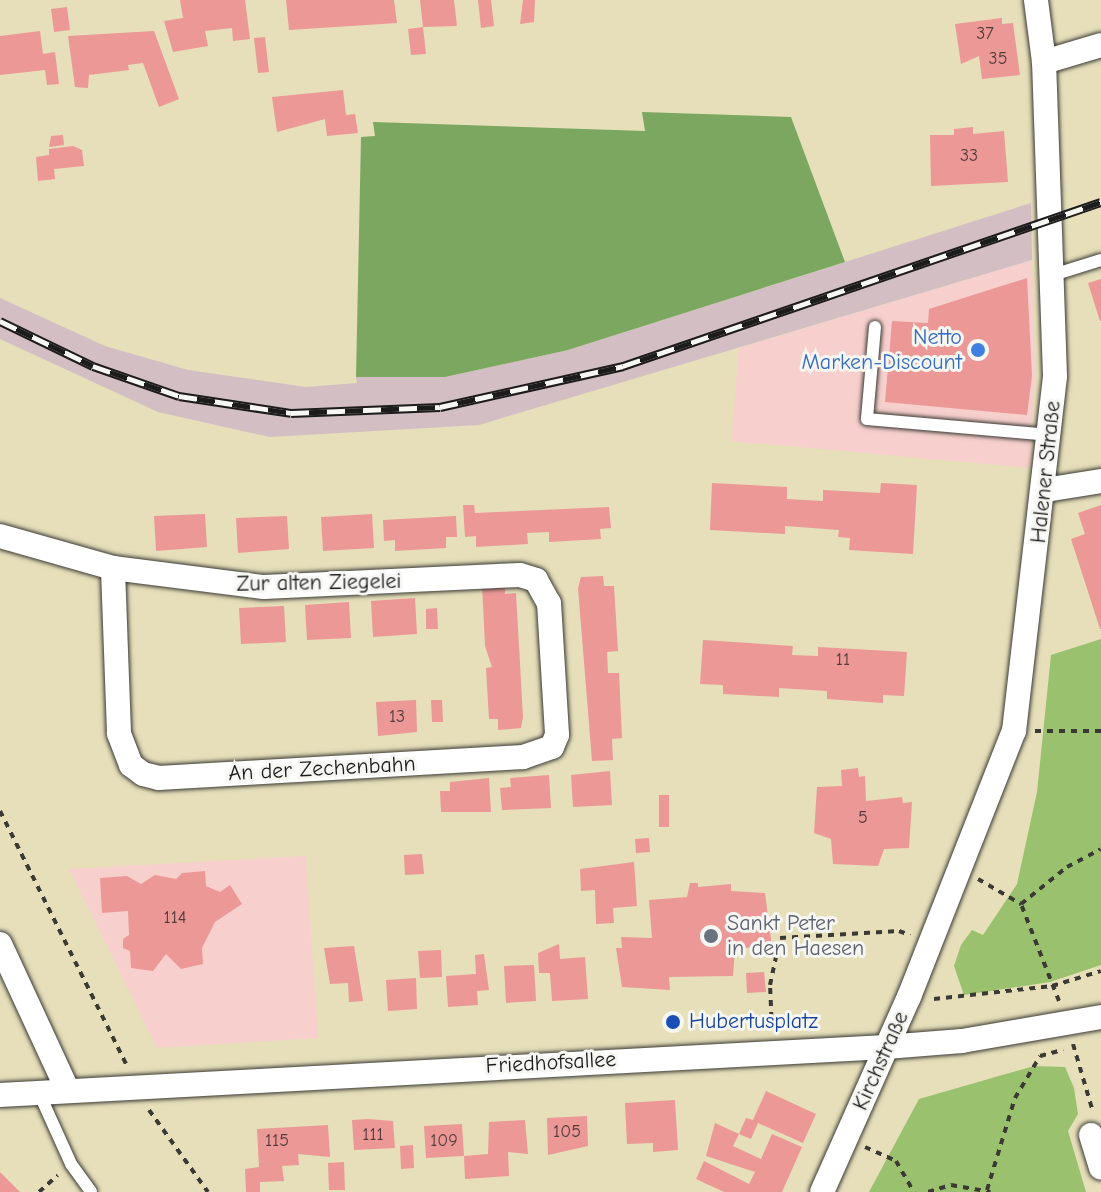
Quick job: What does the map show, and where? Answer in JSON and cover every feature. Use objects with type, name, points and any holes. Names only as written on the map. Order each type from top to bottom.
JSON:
[{"type":"street","name":"Halener Straße","points":[[934,935],[1014,731],[1045,490],[1055,376],[1044,62],[1036,0]]},
{"type":"street","points":[[1044,62],[1101,45]]},
{"type":"street","points":[[1045,490],[1101,481]]},
{"type":"street","name":"Zur alten Ziegelei","points":[[0,536],[113,568],[264,587],[520,575],[544,587]]},
{"type":"street","name":"An der Zechenbahn","points":[[113,568],[123,750],[131,765],[159,778],[538,755],[552,747],[557,735],[544,587]]},
{"type":"street","name":"Kirchstraße","points":[[822,1192],[934,935]]},
{"type":"street","points":[[0,944],[68,1091]]},
{"type":"street","name":"Friedhofsallee","points":[[0,1095],[1071,1036],[1101,1017]]},
{"type":"street","points":[[1091,1135],[1101,1168]]},
{"type":"lane","points":[[1053,275],[1101,260]]},
{"type":"lane","points":[[875,327],[867,419],[1050,435]]},
{"type":"lane","points":[[39,1093],[71,1164],[91,1192]]},
{"type":"path","points":[[1014,731],[1101,731]]},
{"type":"path","points":[[0,811],[137,1086]]},
{"type":"path","points":[[1021,904],[1067,867],[1101,849]]},
{"type":"path","points":[[961,869],[1021,904],[1071,1036],[1094,1118],[1091,1135]]},
{"type":"path","points":[[774,1052],[770,985],[780,938],[899,931],[934,935]]},
{"type":"path","points":[[906,1003],[1052,986],[1101,971]]},
{"type":"path","points":[[928,1192],[951,1185],[988,1191],[1002,1153],[1015,1098],[1040,1056],[1071,1036]]},
{"type":"path","points":[[151,1114],[208,1192]]},
{"type":"path","points":[[847,1140],[896,1161],[914,1192]]},
{"type":"path","points":[[39,1192],[71,1164]]},
{"type":"shaded area","points":[[1031,203],[1032,260],[479,425],[270,437],[158,412],[0,339],[0,298],[105,346],[188,370],[306,387],[357,383],[356,377],[445,377],[568,350]]},
{"type":"shaded area","points":[[1032,260],[1035,374],[1030,468],[731,441],[739,348]]},
{"type":"shaded area","points":[[306,856],[318,1038],[157,1048],[69,869]]},
{"type":"green space","points":[[642,112],[791,117],[845,262],[568,350],[445,377],[356,377],[361,137],[375,136],[373,122],[645,131]]},
{"type":"green space","points":[[1101,639],[1101,965],[1050,982],[964,995],[954,966],[961,945],[972,930],[983,935],[1017,884],[1037,792],[1051,655]]},
{"type":"green space","points":[[1034,1066],[1065,1067],[1074,1088],[1078,1114],[1068,1131],[1086,1192],[869,1192],[919,1099]]},
{"type":"building","points":[[180,0],[245,0],[250,39],[233,41],[232,28],[205,31],[208,46],[173,52],[164,21],[183,18]]},
{"type":"building","points":[[286,0],[394,0],[397,23],[289,30]]},
{"type":"building","points":[[420,0],[454,0],[457,26],[423,27]]},
{"type":"building","points":[[478,0],[491,0],[494,26],[481,28]]},
{"type":"building","points":[[523,0],[535,0],[534,22],[520,24]]},
{"type":"building","points":[[67,7],[70,30],[54,32],[51,9]]},
{"type":"building","points":[[1002,18],[1002,24],[1013,23],[1020,75],[982,79],[979,56],[961,64],[955,24]]},
{"type":"building","points":[[423,27],[426,54],[411,55],[408,29]]},
{"type":"building","points":[[40,31],[43,54],[55,52],[59,84],[47,85],[45,70],[0,75],[0,36]]},
{"type":"building","points":[[154,31],[179,99],[159,107],[143,63],[128,65],[129,70],[89,75],[88,88],[75,87],[68,36]]},
{"type":"building","points":[[265,37],[269,72],[258,73],[254,38]]},
{"type":"building","points":[[343,90],[346,115],[355,114],[358,133],[327,136],[325,119],[277,132],[272,97]]},
{"type":"building","points":[[973,127],[973,134],[1004,131],[1008,182],[931,186],[930,135],[954,135],[954,129]]},
{"type":"building","points":[[63,135],[64,145],[49,147],[51,136]]},
{"type":"building","points":[[73,146],[82,150],[84,166],[54,169],[55,179],[38,181],[36,157],[49,155],[49,149]]},
{"type":"building","name":"Netto Marken-Discount","points":[[1027,278],[1032,376],[1027,415],[885,402],[892,321],[928,323],[929,309]]},
{"type":"building","points":[[1101,279],[1101,321],[1100,321],[1088,283]]},
{"type":"building","points":[[712,483],[787,487],[787,499],[823,501],[823,490],[880,493],[881,483],[917,485],[913,554],[849,550],[850,538],[838,537],[839,530],[785,526],[785,534],[710,530]]},
{"type":"building","points":[[463,505],[474,505],[475,513],[609,507],[611,528],[600,529],[601,539],[549,542],[549,532],[527,533],[528,544],[476,547],[476,536],[465,537]]},
{"type":"building","points":[[1101,505],[1100,629],[1071,539],[1085,534],[1078,513]]},
{"type":"building","points":[[205,514],[207,547],[156,551],[154,516]]},
{"type":"building","points":[[372,514],[374,548],[323,551],[321,517]]},
{"type":"building","points":[[287,516],[289,549],[238,553],[236,518]]},
{"type":"building","points":[[456,516],[457,537],[446,537],[446,548],[395,551],[395,540],[384,541],[383,520]]},
{"type":"building","points":[[603,576],[604,586],[614,586],[618,651],[607,652],[608,673],[619,673],[622,738],[612,739],[613,760],[592,761],[578,588],[581,577]]},
{"type":"building","points":[[505,583],[505,594],[516,593],[523,717],[521,728],[498,730],[498,719],[489,719],[486,668],[492,667],[485,646],[482,584]]},
{"type":"building","points":[[415,598],[417,634],[373,637],[371,601]]},
{"type":"building","points":[[349,602],[351,638],[307,640],[305,605]]},
{"type":"building","points":[[284,606],[286,642],[241,644],[239,608]]},
{"type":"building","points":[[437,608],[438,629],[426,629],[426,609]]},
{"type":"building","points":[[703,640],[793,646],[792,655],[818,656],[818,647],[907,652],[904,696],[883,695],[883,703],[827,699],[827,691],[779,688],[779,697],[723,694],[723,685],[700,684]]},
{"type":"building","points":[[416,700],[417,732],[378,736],[376,702]]},
{"type":"building","points":[[431,700],[442,700],[443,722],[432,722]]},
{"type":"building","points":[[858,768],[859,777],[865,776],[866,801],[902,797],[903,803],[912,802],[909,848],[884,849],[878,866],[833,864],[831,839],[814,833],[817,787],[842,786],[841,770]]},
{"type":"building","points":[[610,771],[612,805],[573,807],[571,775]]},
{"type":"building","points":[[549,775],[551,808],[502,810],[500,788],[511,787],[510,778]]},
{"type":"building","points":[[489,778],[491,812],[441,812],[440,791],[450,791],[450,782]]},
{"type":"building","points":[[659,795],[669,795],[669,827],[659,827]]},
{"type":"building","points":[[649,838],[650,852],[636,853],[635,839]]},
{"type":"building","points":[[422,854],[424,874],[405,875],[404,855]]},
{"type":"building","points":[[634,862],[637,906],[613,908],[614,923],[596,924],[595,890],[581,891],[580,869]]},
{"type":"building","points":[[205,871],[206,886],[220,892],[230,885],[242,904],[215,922],[202,948],[203,964],[181,969],[166,954],[153,971],[131,968],[130,951],[123,948],[123,939],[129,935],[128,911],[102,913],[100,878],[127,876],[141,884],[155,875],[176,879],[182,873]]},
{"type":"building","name":"Sankt Peter in den Haesen","points":[[690,883],[698,883],[698,887],[731,884],[731,891],[765,893],[772,947],[735,948],[733,976],[669,977],[670,990],[622,987],[616,948],[622,948],[621,937],[652,938],[649,900],[687,897]]},
{"type":"building","points":[[559,944],[560,959],[585,957],[588,999],[552,1001],[550,973],[539,973],[538,953]]},
{"type":"building","points":[[354,946],[363,1001],[349,1002],[348,983],[330,984],[324,948]]},
{"type":"building","points":[[441,950],[442,977],[420,978],[418,951]]},
{"type":"building","points":[[484,954],[489,990],[477,991],[478,1005],[448,1007],[446,976],[476,974],[475,955]]},
{"type":"building","points":[[534,965],[536,1001],[506,1003],[504,966]]},
{"type":"building","points":[[764,972],[766,992],[747,993],[746,973]]},
{"type":"building","points":[[416,978],[417,1009],[388,1011],[386,980]]},
{"type":"building","points":[[766,1091],[816,1114],[803,1143],[758,1123],[751,1139],[739,1134],[746,1118],[753,1120]]},
{"type":"building","points":[[675,1100],[678,1150],[653,1152],[653,1143],[627,1144],[625,1103]]},
{"type":"building","points":[[587,1116],[588,1146],[548,1155],[547,1118]]},
{"type":"building","points":[[352,1120],[393,1121],[395,1148],[354,1150]]},
{"type":"building","points":[[525,1120],[528,1154],[508,1152],[509,1176],[465,1179],[464,1156],[488,1154],[489,1122]]},
{"type":"building","points":[[715,1123],[739,1134],[733,1146],[761,1159],[772,1134],[802,1147],[782,1192],[724,1192],[696,1179],[704,1161],[749,1184],[755,1172],[706,1156]]},
{"type":"building","points":[[462,1124],[464,1156],[426,1158],[424,1126]]},
{"type":"building","points":[[328,1125],[330,1157],[298,1154],[299,1165],[282,1166],[284,1181],[260,1182],[260,1192],[246,1192],[245,1169],[259,1167],[257,1129]]},
{"type":"building","points":[[413,1145],[414,1168],[401,1169],[400,1146]]},
{"type":"building","points":[[344,1162],[345,1190],[329,1190],[328,1163]]},
{"type":"building","points":[[0,1172],[20,1192],[0,1192]]},
{"type":"railway","points":[[0,321],[93,366],[179,396],[291,413],[440,407],[623,366],[1101,202]]},
{"type":"place","name":"Netto Marken-Discount","points":[[978,350]]},
{"type":"place","name":"Sankt Peter in den Haesen","points":[[711,936]]},
{"type":"place","name":"Hubertusplatz","points":[[673,1022]]}]
